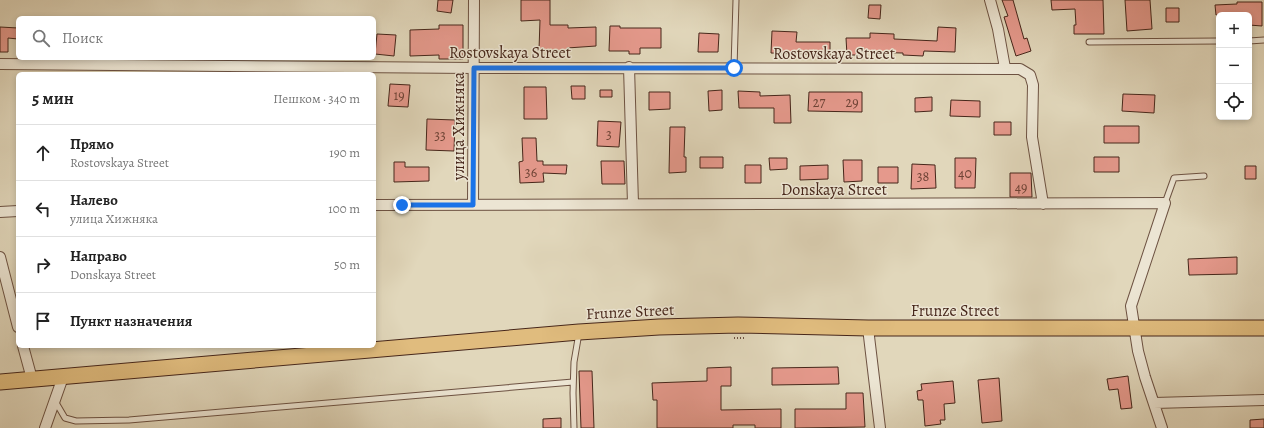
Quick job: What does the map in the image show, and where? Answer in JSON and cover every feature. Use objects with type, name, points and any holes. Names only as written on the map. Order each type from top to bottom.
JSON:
[{"type":"main road","name":"Frunze Street","points":[[0,382],[579,332],[659,327],[738,325],[868,328],[1264,328]]},
{"type":"street","name":"улица Хижняка","points":[[473,205],[474,0]]},
{"type":"street","points":[[990,0],[998,29],[1005,68]]},
{"type":"street","name":"Rostovskaya Street","points":[[0,64],[474,68],[629,67],[1020,69],[1030,75],[1033,85],[1032,137],[1043,204]]},
{"type":"street","points":[[629,67],[633,204]]},
{"type":"street","points":[[1162,428],[1145,377],[1134,328],[1131,306],[1165,203]]},
{"type":"street","name":"Donskaya Street","points":[[376,205],[1165,203]]},
{"type":"street","points":[[0,212],[16,211]]},
{"type":"street","points":[[0,257],[16,319]]},
{"type":"street","points":[[868,328],[880,428]]},
{"type":"street","points":[[24,348],[32,379]]},
{"type":"street","points":[[45,428],[63,377]]},
{"type":"street","points":[[1154,403],[1264,400]]},
{"type":"lane","points":[[734,68],[736,0]]},
{"type":"lane","points":[[1252,40],[1264,40]]},
{"type":"lane","points":[[1089,42],[1216,41]]},
{"type":"lane","points":[[1165,203],[1174,178],[1204,176]]},
{"type":"lane","points":[[574,428],[574,362],[579,332]]},
{"type":"lane","points":[[55,400],[65,418],[76,421],[129,420],[573,382]]},
{"type":"path","points":[[729,338],[745,338]]},
{"type":"building","points":[[438,0],[453,0],[451,13],[437,11]]},
{"type":"building","points":[[521,0],[550,0],[550,25],[568,25],[568,28],[596,27],[596,46],[567,48],[567,51],[539,50],[540,20],[521,21]]},
{"type":"building","points":[[1002,0],[1013,0],[1024,39],[1027,38],[1031,51],[1016,56],[1004,17],[1008,16]]},
{"type":"building","points":[[1051,0],[1103,0],[1104,34],[1074,34],[1074,25],[1076,25],[1075,9],[1052,10]]},
{"type":"building","points":[[1125,0],[1150,0],[1152,29],[1127,31]]},
{"type":"building","points":[[1237,2],[1262,2],[1262,26],[1252,25],[1252,12],[1216,12],[1216,15],[1215,5],[1237,4]]},
{"type":"building","points":[[869,5],[881,5],[880,19],[868,18]]},
{"type":"building","points":[[1166,8],[1179,8],[1179,22],[1166,22]]},
{"type":"building","points":[[439,25],[463,25],[463,59],[439,59],[439,55],[410,56],[410,30],[439,29]]},
{"type":"building","points":[[610,26],[620,26],[620,28],[661,28],[661,48],[640,48],[640,54],[629,54],[629,51],[609,51]]},
{"type":"building","points":[[0,27],[16,28],[16,39],[8,38],[8,52],[0,52]]},
{"type":"building","points":[[938,27],[956,28],[955,52],[924,51],[923,56],[903,55],[903,53],[860,52],[860,55],[847,55],[846,38],[870,38],[870,33],[894,34],[894,39],[937,41]]},
{"type":"building","points":[[772,31],[797,32],[796,42],[830,42],[830,56],[771,53]]},
{"type":"building","points":[[699,33],[719,34],[718,52],[698,52]]},
{"type":"building","points":[[377,34],[396,35],[394,56],[376,54]]},
{"type":"building","points":[[390,84],[410,85],[408,107],[388,106]]},
{"type":"building","points":[[571,86],[585,86],[585,99],[572,99]]},
{"type":"building","points":[[524,87],[546,87],[547,119],[524,119]]},
{"type":"building","points":[[600,90],[612,90],[612,97],[600,97]]},
{"type":"building","points":[[722,90],[722,110],[709,111],[708,91]]},
{"type":"building","points":[[738,91],[760,92],[760,96],[790,95],[791,123],[774,123],[774,108],[739,108]]},
{"type":"building","points":[[649,92],[670,92],[670,109],[649,110]]},
{"type":"building","points":[[809,92],[862,92],[862,112],[808,111]]},
{"type":"building","points":[[1123,94],[1155,95],[1154,113],[1122,111]]},
{"type":"building","points":[[932,97],[932,111],[915,112],[915,98]]},
{"type":"building","points":[[951,100],[980,101],[980,117],[950,116]]},
{"type":"building","points":[[427,119],[455,120],[454,151],[426,150]]},
{"type":"building","points":[[598,121],[621,122],[619,147],[597,146]]},
{"type":"building","points":[[994,122],[1011,122],[1011,135],[994,135]]},
{"type":"building","points":[[1104,126],[1139,126],[1139,143],[1104,143]]},
{"type":"building","points":[[670,127],[685,127],[684,157],[686,157],[686,172],[669,173]]},
{"type":"building","points":[[522,138],[536,138],[537,161],[543,161],[543,165],[567,165],[566,174],[543,173],[544,182],[520,183],[519,162],[523,161]]},
{"type":"building","points":[[700,157],[723,157],[723,168],[700,168]]},
{"type":"building","points":[[1094,157],[1119,157],[1119,172],[1094,172]]},
{"type":"building","points":[[769,158],[787,158],[787,169],[770,170]]},
{"type":"building","points":[[955,158],[976,158],[975,188],[955,188]]},
{"type":"building","points":[[843,160],[862,160],[862,181],[844,182]]},
{"type":"building","points":[[601,161],[624,161],[625,184],[602,184]]},
{"type":"building","points":[[394,162],[405,162],[405,167],[429,167],[429,181],[394,182]]},
{"type":"building","points":[[912,164],[935,165],[936,188],[911,189]]},
{"type":"building","points":[[745,165],[761,165],[761,183],[745,183]]},
{"type":"building","points":[[828,165],[828,179],[800,180],[800,166]]},
{"type":"building","points":[[1245,166],[1256,166],[1256,179],[1245,179]]},
{"type":"building","points":[[878,167],[898,167],[898,183],[878,183]]},
{"type":"building","points":[[1010,173],[1031,173],[1032,197],[1010,197]]},
{"type":"building","points":[[1237,257],[1237,274],[1189,275],[1188,259]]},
{"type":"building","points":[[731,367],[731,386],[721,386],[721,410],[781,409],[781,428],[755,428],[755,425],[733,425],[733,428],[657,428],[657,400],[653,400],[652,383],[707,381],[707,368]]},
{"type":"building","points":[[838,367],[839,384],[772,385],[772,368]]},
{"type":"building","points":[[579,371],[592,371],[594,428],[581,428]]},
{"type":"building","points":[[1128,376],[1132,408],[1121,409],[1118,389],[1109,390],[1107,379]]},
{"type":"building","points":[[999,378],[1002,421],[982,423],[978,380]]},
{"type":"building","points":[[953,381],[955,403],[944,404],[945,420],[940,420],[941,424],[925,426],[923,400],[918,400],[917,391],[922,390],[921,384]]},
{"type":"building","points":[[846,393],[863,393],[865,427],[795,428],[795,409],[846,409]]},
{"type":"building","points":[[561,418],[561,428],[543,428],[543,419]]},
{"type":"building","points":[[1264,419],[1264,428],[1250,428],[1250,420]]},
{"type":"route","points":[[402,205],[473,205],[474,68],[734,68]]}]
